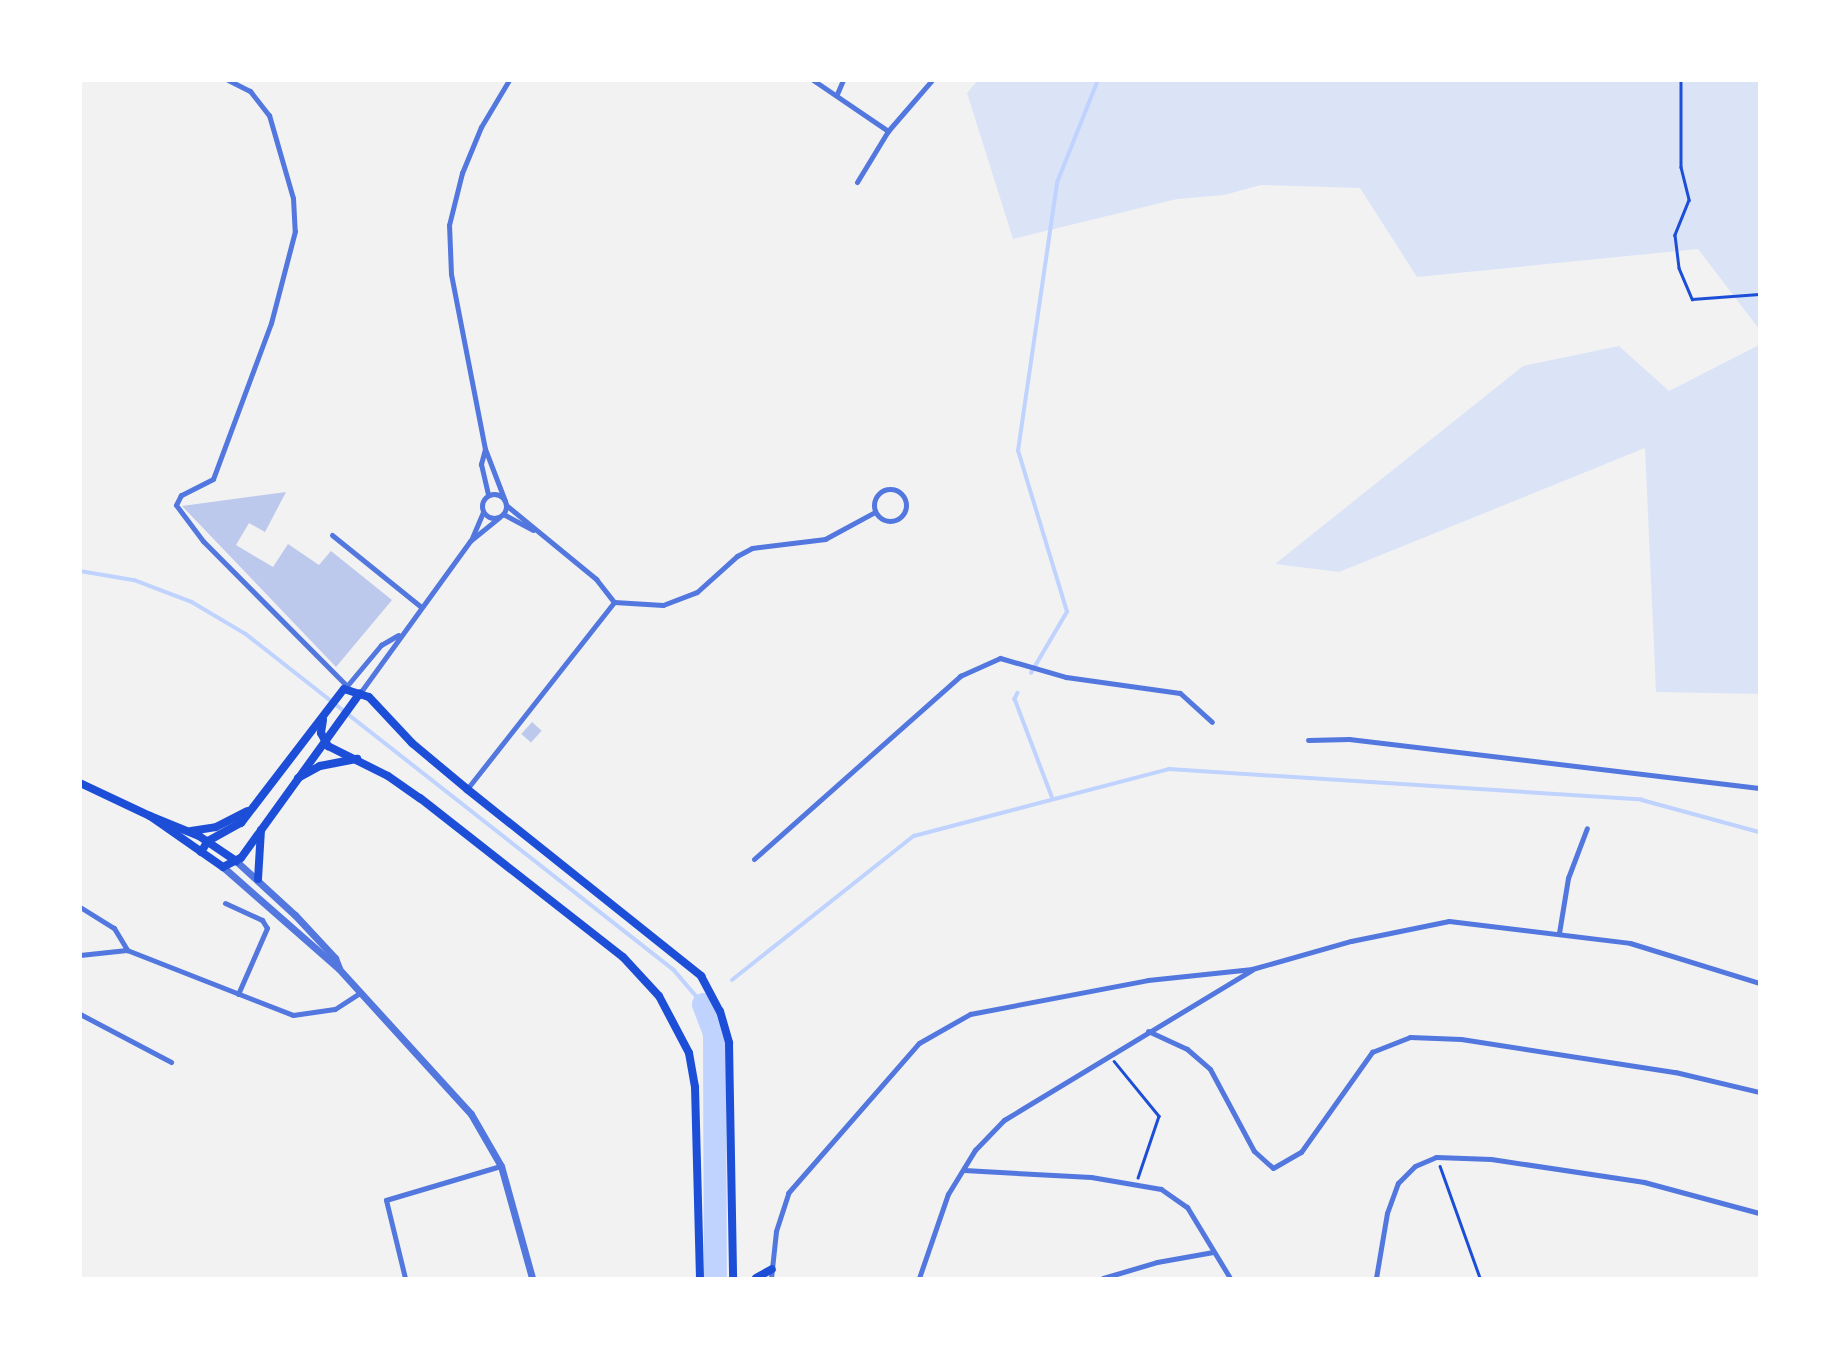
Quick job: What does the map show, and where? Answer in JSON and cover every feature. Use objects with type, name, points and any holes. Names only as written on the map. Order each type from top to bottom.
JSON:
[{"type":"main road","points":[[201,852],[208,841],[241,822],[344,689],[360,692],[467,789],[677,953],[707,985],[729,1043],[733,1278]]},
{"type":"main road","points":[[150,816],[223,867],[236,861],[360,692]]},
{"type":"main road","points":[[326,713],[324,738],[328,746],[357,759],[420,798],[623,957],[659,996],[689,1053],[695,1087],[700,1279]]},
{"type":"main road","points":[[291,784],[320,766],[357,759]]},
{"type":"main road","points":[[80,783],[150,816],[190,831],[236,861]]},
{"type":"main road","points":[[190,831],[216,827],[250,810]]},
{"type":"main road","points":[[258,879],[262,823]]},
{"type":"main road","points":[[756,1279],[771,1274]]},
{"type":"street","points":[[228,80],[250,90],[269,115],[293,198],[295,231],[271,323],[213,479],[181,495],[176,505],[202,541],[344,689],[381,645],[398,635]]},
{"type":"street","points":[[470,541],[501,516],[505,503],[485,449],[451,274],[449,225],[462,173],[481,127],[509,80]]},
{"type":"street","points":[[813,80],[888,131]]},
{"type":"street","points":[[836,94],[843,80]]},
{"type":"street","points":[[857,182],[888,131],[932,80]]},
{"type":"street","points":[[360,692],[398,635],[470,541],[483,512],[481,505],[488,495],[481,464],[485,449]]},
{"type":"street","points":[[889,489],[902,495],[905,508],[899,518],[888,521],[876,512],[874,502],[879,493],[889,489]]},
{"type":"street","points":[[488,495],[499,495],[536,531],[596,579],[614,602]]},
{"type":"street","points":[[483,512],[501,516],[536,531]]},
{"type":"street","points":[[614,602],[678,602],[751,548],[825,539],[876,512]]},
{"type":"street","points":[[332,535],[420,606]]},
{"type":"street","points":[[467,789],[614,602]]},
{"type":"street","points":[[754,859],[960,676],[1000,658],[1066,677],[1180,693],[1212,722]]},
{"type":"street","points":[[1308,740],[1362,741],[1759,788]]},
{"type":"street","points":[[1559,933],[1568,878],[1587,828]]},
{"type":"street","points":[[236,861],[258,879],[335,958],[339,969]]},
{"type":"street","points":[[223,867],[339,969],[471,1114],[501,1166],[532,1279]]},
{"type":"street","points":[[225,903],[262,920],[267,928],[238,994]]},
{"type":"street","points":[[80,907],[114,928],[127,950]]},
{"type":"street","points":[[771,1274],[778,1219],[788,1193],[905,1057],[948,1022],[985,1010],[1198,972],[1252,969],[1351,941],[1448,921],[1559,933],[1658,949],[1759,983]]},
{"type":"street","points":[[80,954],[127,950],[276,1011],[307,1016],[335,1009],[361,992]]},
{"type":"street","points":[[919,1279],[948,1194],[975,1150],[1004,1120],[1107,1053],[1252,969]]},
{"type":"street","points":[[80,1014],[171,1062]]},
{"type":"street","points":[[1148,1031],[1186,1048],[1210,1069],[1254,1151],[1273,1168],[1301,1152],[1372,1052],[1410,1037],[1461,1040],[1675,1072],[1759,1092]]},
{"type":"street","points":[[1376,1279],[1387,1213],[1398,1183],[1415,1166],[1436,1157],[1491,1160],[1644,1182],[1759,1213]]},
{"type":"street","points":[[405,1279],[386,1200],[501,1166]]},
{"type":"street","points":[[964,1170],[1134,1183],[1179,1197],[1230,1279]]},
{"type":"street","points":[[1103,1279],[1157,1262],[1213,1252]]},
{"type":"path","points":[[1681,80],[1681,167],[1689,200],[1675,235],[1679,268],[1692,299],[1759,294]]},
{"type":"path","points":[[1107,1053],[1159,1116],[1134,1183]]},
{"type":"path","points":[[1436,1157],[1480,1279]]},
{"type":"shaded area","points":[[978,80],[1759,81],[1759,329],[1698,249],[1417,277],[1360,188],[1261,185],[1224,195],[1177,199],[1013,239],[967,93]]},
{"type":"shaded area","points":[[1759,345],[1759,694],[1656,692],[1645,448],[1339,572],[1275,564],[1523,366],[1619,346],[1669,391]]},
{"type":"building","points":[[286,492],[265,532],[249,523],[236,545],[273,567],[288,544],[319,565],[331,551],[392,600],[336,667],[182,506]]},
{"type":"building","points":[[532,722],[542,731],[531,743],[521,734]]},
{"type":"waterway","points":[[1031,673],[1067,612],[1018,451],[1057,183],[1098,80]]},
{"type":"waterway","points":[[80,571],[134,580],[192,602],[246,634],[674,970],[703,1004]]},
{"type":"waterway","points":[[1018,693],[1015,699],[1053,799]]},
{"type":"waterway","points":[[732,980],[914,836],[1169,769],[1642,800],[1759,832]]},
{"type":"waterway","points":[[703,1004],[714,1032],[715,1278]]}]
